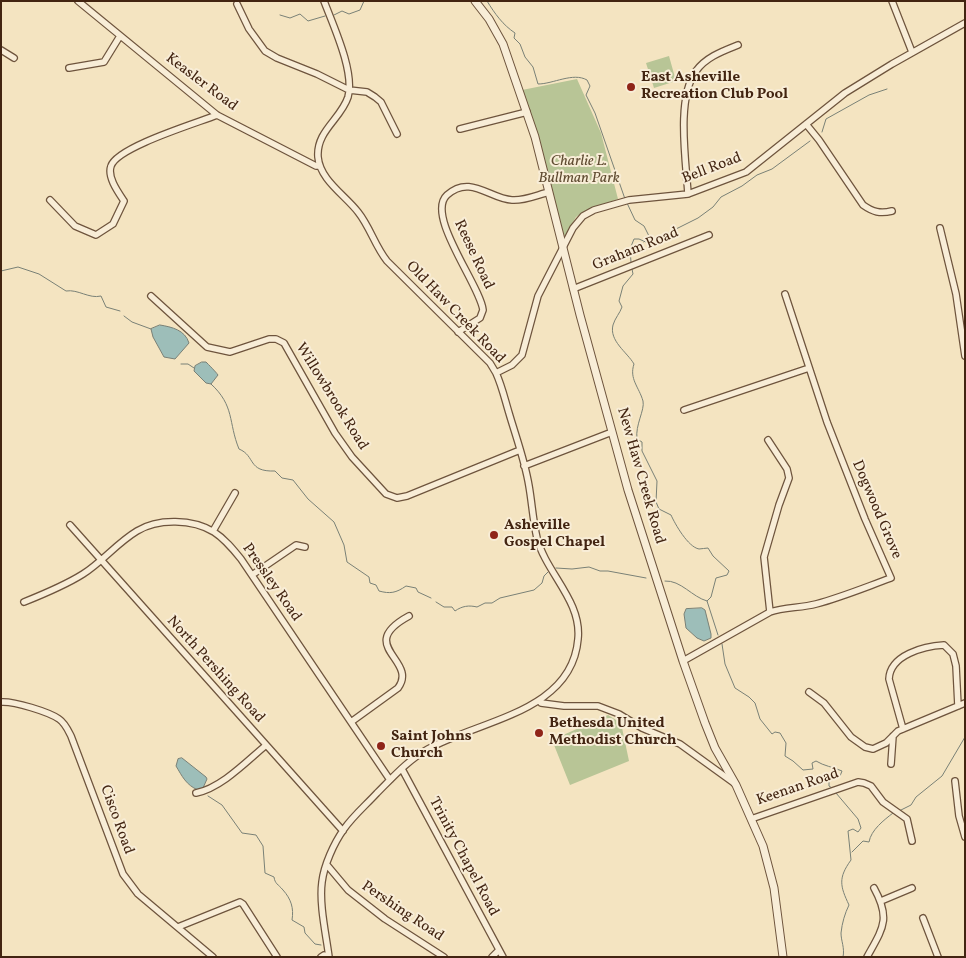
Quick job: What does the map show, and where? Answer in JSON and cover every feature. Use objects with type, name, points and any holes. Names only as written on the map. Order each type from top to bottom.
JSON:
[{"type":"street","name":"Keasler Road","points":[[78,1],[217,115],[316,166],[320,166]]},
{"type":"street","points":[[320,166],[318,156],[320,140],[345,104],[350,80],[348,69],[324,1]]},
{"type":"street","name":"New Haw Creek Road","points":[[475,1],[489,19],[503,44],[527,112],[628,490],[683,661],[715,748],[736,785],[763,846],[770,869],[783,957]]},
{"type":"street","points":[[892,1],[912,52]]},
{"type":"street","points":[[237,4],[249,30],[265,51],[349,90],[367,92],[382,102],[397,134]]},
{"type":"street","name":"Bell Road","points":[[496,373],[512,365],[522,355],[538,296],[577,222],[583,216],[594,210],[626,200],[688,194],[746,172],[846,93],[912,52],[965,23]]},
{"type":"street","points":[[69,68],[104,62],[120,36]]},
{"type":"street","points":[[688,194],[685,97],[689,84],[696,70],[707,60],[717,53],[738,45]]},
{"type":"street","points":[[1,50],[14,58]]},
{"type":"street","points":[[460,129],[527,112]]},
{"type":"street","points":[[50,200],[75,226],[96,235],[113,224],[124,201],[112,181],[110,169],[111,164],[118,155],[143,142],[217,115]]},
{"type":"street","points":[[806,124],[819,140],[863,206],[881,214],[892,211]]},
{"type":"street","name":"Old Haw Creek Road","points":[[320,166],[331,182],[359,213],[377,247],[388,262],[490,363],[496,373],[520,450],[540,548],[566,594],[577,622],[578,631],[574,661],[554,689],[540,700],[430,748],[415,757],[358,812],[343,831],[322,878],[322,896],[330,957]]},
{"type":"street","name":"Reese Road","points":[[458,332],[480,318],[483,310],[477,291],[458,257],[443,221],[441,210],[444,198],[450,193],[465,187],[480,188],[504,199],[512,200],[525,199],[549,192]]},
{"type":"street","points":[[940,228],[956,294],[965,356]]},
{"type":"street","name":"Graham Road","points":[[573,289],[709,235]]},
{"type":"street","name":"Dogwood Grove","points":[[683,661],[770,612],[818,603],[891,578],[838,452],[785,294]]},
{"type":"street","name":"Willowbrook Road","points":[[151,296],[207,347],[230,352],[269,338],[284,343],[341,441],[378,487],[389,496],[397,498],[407,496],[520,450]]},
{"type":"street","points":[[684,410],[809,368]]},
{"type":"street","points":[[524,466],[612,432]]},
{"type":"street","points":[[768,440],[787,470],[789,478],[778,505],[764,557],[770,612]]},
{"type":"street","points":[[213,531],[235,493]]},
{"type":"street","name":"Pressley Road","points":[[24,602],[84,574],[138,530],[153,524],[191,523],[213,531],[232,547],[252,575],[390,780]]},
{"type":"street","name":"North Pershing Road","points":[[70,525],[265,746],[343,831]]},
{"type":"street","points":[[252,575],[296,545],[305,548]]},
{"type":"street","points":[[350,722],[398,688],[401,683],[402,677],[399,664],[388,649],[386,639],[397,622],[409,616]]},
{"type":"street","points":[[903,729],[889,679],[889,671],[895,662],[930,646],[944,645],[953,654],[956,666],[958,706]]},
{"type":"street","points":[[809,692],[824,703],[851,737],[865,747],[873,749],[886,743],[903,729],[965,703]]},
{"type":"street","points":[[540,700],[541,703],[564,706],[598,706],[619,714],[642,728],[680,744],[736,785]]},
{"type":"street","name":"Cisco Road","points":[[1,702],[16,703],[31,708],[58,718],[66,725],[124,874],[138,894],[213,957]]},
{"type":"street","points":[[891,764],[893,736]]},
{"type":"street","points":[[196,793],[204,791],[228,778],[265,746]]},
{"type":"street","name":"Trinity Chapel Road","points":[[402,768],[503,957]]},
{"type":"street","points":[[955,781],[959,816],[965,837]]},
{"type":"street","name":"Keenan Road","points":[[750,819],[854,782],[862,782],[868,784],[883,802],[907,819],[912,841]]},
{"type":"street","name":"Pershing Road","points":[[327,865],[348,890],[385,919],[444,957]]},
{"type":"street","points":[[867,957],[878,937],[884,920],[884,913],[874,888]]},
{"type":"street","points":[[880,901],[912,888]]},
{"type":"street","points":[[178,927],[240,902],[277,957]]},
{"type":"street","points":[[923,918],[938,957]]},
{"type":"street","points":[[492,957],[499,950]]},
{"type":"street","points":[[321,957],[324,955],[326,957]]},
{"type":"green space","points":[[669,56],[676,81],[654,88],[646,63]]},
{"type":"green space","name":"Charlie L. Bullman Park","points":[[577,79],[601,133],[618,199],[583,212],[576,217],[565,236],[563,235],[522,90]]},
{"type":"green space","points":[[608,715],[621,723],[629,761],[570,785],[552,740]]},
{"type":"water","points":[[160,325],[178,330],[189,343],[175,359],[164,357],[153,337],[151,329]]},
{"type":"water","points":[[206,362],[218,375],[211,384],[206,383],[194,371],[195,366]]},
{"type":"water","points":[[702,608],[705,610],[711,634],[711,638],[704,641],[697,638],[686,628],[684,614],[686,609]]},
{"type":"water","points":[[182,758],[206,777],[203,788],[198,790],[194,788],[182,777],[176,766],[178,759]]},
{"type":"waterway","points":[[334,15],[342,11],[349,14],[360,10],[364,1]]},
{"type":"waterway","points":[[487,1],[499,19],[515,33],[514,38],[520,44],[525,57],[533,67],[538,84],[576,77],[587,80],[590,86],[586,95],[595,113],[625,199]]},
{"type":"waterway","points":[[280,15],[290,18],[300,14],[308,21],[325,16]]},
{"type":"waterway","points":[[822,132],[826,119],[869,95],[887,89]]},
{"type":"waterway","points":[[631,262],[630,249],[634,239],[648,243],[698,218],[713,207],[721,197],[742,186],[757,175],[772,169],[810,141]]},
{"type":"waterway","points":[[627,203],[635,220],[644,226],[649,236],[644,242]]},
{"type":"waterway","points":[[1,271],[18,267],[39,274],[66,291],[75,291],[97,297],[101,296],[106,307],[120,311]]},
{"type":"waterway","points":[[632,269],[633,274],[623,286],[619,301],[622,307],[614,322],[612,331],[616,341],[634,364],[634,379],[643,401],[643,409],[637,428],[637,439],[642,442],[642,451],[657,481],[656,502],[659,509],[671,515],[686,540],[699,549],[708,548],[713,556],[729,571],[727,575],[716,578],[711,597],[707,601],[718,635]]},
{"type":"waterway","points":[[124,316],[132,322],[151,329]]},
{"type":"waterway","points":[[181,364],[188,364],[194,368]]},
{"type":"waterway","points":[[211,384],[219,392],[228,407],[239,449],[260,469],[275,471],[282,478],[293,480],[308,499],[334,522],[344,545],[347,562],[369,577],[370,583],[376,585],[379,591],[393,592],[406,586],[416,588],[418,592],[431,598]]},
{"type":"waterway","points":[[556,568],[589,567],[600,571],[646,578]]},
{"type":"waterway","points":[[436,602],[444,607],[452,607],[455,611],[466,606],[477,607],[485,603],[492,603],[500,598],[534,590],[542,583],[544,576],[548,572]]},
{"type":"waterway","points":[[665,581],[676,583],[707,601]]},
{"type":"waterway","points":[[722,644],[725,664],[735,688],[755,703],[760,719],[772,734],[775,732],[780,733],[786,743],[785,756],[803,770],[813,769],[812,763],[816,761],[842,771],[840,776],[829,779],[829,786],[832,788]]},
{"type":"waterway","points":[[899,811],[911,805],[916,797],[942,776],[965,737]]},
{"type":"waterway","points":[[836,793],[858,819],[861,828],[858,832],[853,829],[848,831],[851,860],[842,877],[842,887],[849,905],[841,933],[843,957]]},
{"type":"waterway","points":[[208,796],[222,805],[242,833],[256,835],[263,846],[265,873],[274,877],[276,883],[288,897],[293,912],[292,920],[304,927],[305,933],[315,944],[321,945]]},
{"type":"waterway","points":[[852,852],[863,841],[869,842],[875,829],[893,813]]},
{"type":"place","name":"East Asheville Recreation Club Pool","points":[[631,87]]},
{"type":"place","name":"Asheville Gospel Chapel","points":[[494,535]]},
{"type":"place","name":"Bethesda United Methodist Church","points":[[539,733]]},
{"type":"place","name":"Saint Johns Church","points":[[381,746]]}]
